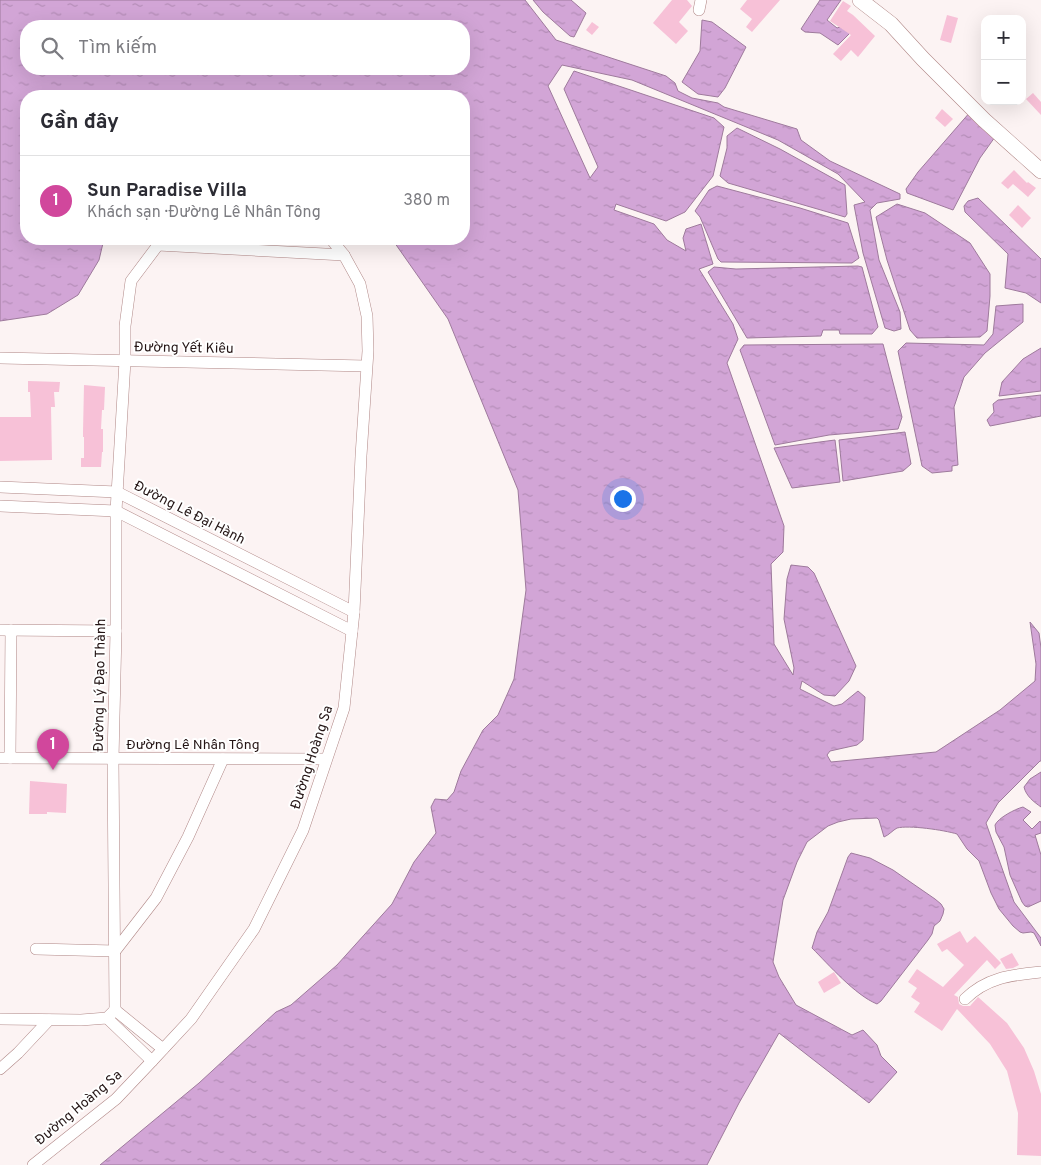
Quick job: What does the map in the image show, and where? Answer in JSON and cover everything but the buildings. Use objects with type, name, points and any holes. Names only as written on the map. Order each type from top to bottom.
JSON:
[{"type":"street","points":[[860,0],[891,24],[984,120],[1041,170]]},
{"type":"street","points":[[126,360],[125,326],[131,281],[160,245]]},
{"type":"street","points":[[204,245],[344,255]]},
{"type":"street","name":"Đường Hoàng Sa","points":[[33,1165],[116,1099],[152,1061],[191,1019],[254,929],[302,830],[344,708],[354,612],[368,351],[368,316],[360,284],[344,255],[336,245]]},
{"type":"street","name":"Đường Yết Kiêu","points":[[0,358],[366,366]]},
{"type":"street","name":"Đường Lý Đạo Thành","points":[[111,1014],[115,951],[113,759],[116,511],[126,360]]},
{"type":"street","name":"Đường Lê Đại Hành","points":[[0,488],[117,492],[354,612]]},
{"type":"street","points":[[0,506],[116,511],[352,630]]},
{"type":"street","points":[[5,758],[5,630],[116,631]]},
{"type":"street","name":"Đường Lê Nhân Tông","points":[[5,758],[326,759]]},
{"type":"street","points":[[36,949],[115,951],[156,898],[188,837],[223,759]]},
{"type":"street","points":[[965,999],[974,990],[1000,978],[1041,972]]},
{"type":"street","points":[[0,1019],[81,1020],[111,1014],[163,1049]]},
{"type":"street","points":[[111,1014],[152,1061]]},
{"type":"street","points":[[0,1069],[49,1020]]},
{"type":"water","points":[[0,0],[525,0],[556,40],[666,76],[675,83],[678,91],[692,98],[718,103],[724,107],[797,129],[801,140],[830,161],[900,194],[900,199],[877,203],[870,210],[879,260],[900,312],[901,329],[894,331],[885,328],[863,253],[854,205],[865,202],[838,174],[778,140],[632,80],[562,65],[548,86],[590,178],[598,167],[564,89],[574,71],[714,118],[724,127],[713,176],[685,212],[666,221],[616,204],[614,210],[654,224],[667,240],[686,251],[683,238],[686,229],[701,224],[713,264],[699,269],[733,324],[738,339],[727,363],[784,526],[783,552],[771,564],[774,644],[793,675],[794,668],[784,619],[787,579],[791,565],[808,567],[814,573],[856,666],[849,681],[835,696],[824,695],[802,681],[800,689],[834,706],[842,704],[858,691],[865,697],[863,740],[857,745],[830,751],[827,755],[831,762],[936,752],[1000,710],[1035,681],[1036,664],[1030,622],[1039,633],[1041,648],[1041,761],[998,803],[986,823],[1014,902],[1041,938],[1041,946],[1034,933],[1020,932],[999,909],[979,861],[967,849],[957,834],[927,828],[902,827],[897,828],[884,837],[877,818],[851,819],[838,822],[828,826],[807,842],[797,862],[783,900],[773,962],[779,977],[796,1005],[852,1035],[863,1030],[877,1045],[881,1056],[897,1072],[869,1103],[779,1033],[739,1103],[707,1165],[100,1165],[199,1083],[276,1012],[291,1005],[337,965],[392,904],[414,862],[436,833],[431,807],[435,799],[447,800],[454,792],[461,771],[483,730],[498,715],[514,679],[526,590],[518,490],[448,319],[396,245],[470,245],[470,90],[20,90],[20,245],[103,245],[99,260],[78,295],[47,314],[0,321]]},
{"type":"water","points":[[533,0],[571,0],[586,13],[574,37],[570,36],[543,12]]},
{"type":"water","points":[[820,0],[841,0],[827,20],[837,28],[840,27],[850,33],[838,45],[820,33],[805,32],[801,29]]},
{"type":"water","points":[[702,20],[712,22],[746,47],[725,88],[718,97],[698,94],[682,82],[700,51]]},
{"type":"water","points":[[971,111],[995,137],[980,158],[953,210],[907,193],[906,189],[918,172]]},
{"type":"water","points":[[737,128],[845,185],[847,214],[845,217],[728,183],[720,176],[727,148],[727,136]]},
{"type":"water","points":[[717,186],[848,223],[859,258],[852,263],[721,262],[700,217],[695,211],[709,190]]},
{"type":"water","points":[[978,198],[1041,259],[1041,303],[1026,293],[1005,288],[1008,254],[965,212],[964,206],[968,201]]},
{"type":"water","points":[[897,204],[925,213],[970,243],[990,274],[987,331],[980,337],[917,338],[910,330],[887,260],[876,217]]},
{"type":"water","points":[[714,267],[736,269],[862,267],[878,327],[872,334],[840,334],[839,330],[823,330],[821,336],[747,338],[708,272]]},
{"type":"water","points":[[1023,304],[1023,322],[985,353],[964,377],[954,407],[958,465],[952,466],[952,471],[932,473],[922,466],[898,351],[906,343],[984,345],[993,334],[996,306]]},
{"type":"water","points":[[883,344],[902,417],[898,429],[829,435],[775,445],[740,350],[744,345]]},
{"type":"water","points":[[1041,348],[1041,391],[999,396],[1002,382],[1023,359]]},
{"type":"water","points":[[1041,395],[1041,416],[990,426],[987,420],[994,412],[993,404],[998,400]]},
{"type":"water","points":[[905,432],[911,464],[903,471],[843,481],[839,440]]},
{"type":"water","points":[[835,440],[840,482],[792,488],[774,448]]},
{"type":"water","points":[[1041,772],[1041,807],[1028,796],[1024,787],[1030,779]]},
{"type":"water","points":[[1023,807],[1031,812],[1023,820],[1032,829],[1040,821],[1041,823],[1041,833],[1035,835],[1041,855],[1041,901],[1028,907],[1022,902],[1010,875],[1004,847],[996,832],[995,825],[1007,814]]},
{"type":"water","points":[[851,853],[870,858],[893,870],[935,899],[944,909],[940,921],[934,926],[928,940],[877,1004],[851,987],[812,948]]},
{"type":"place","name":"Sun Paradise Villa","points":[[53,770]]}]
